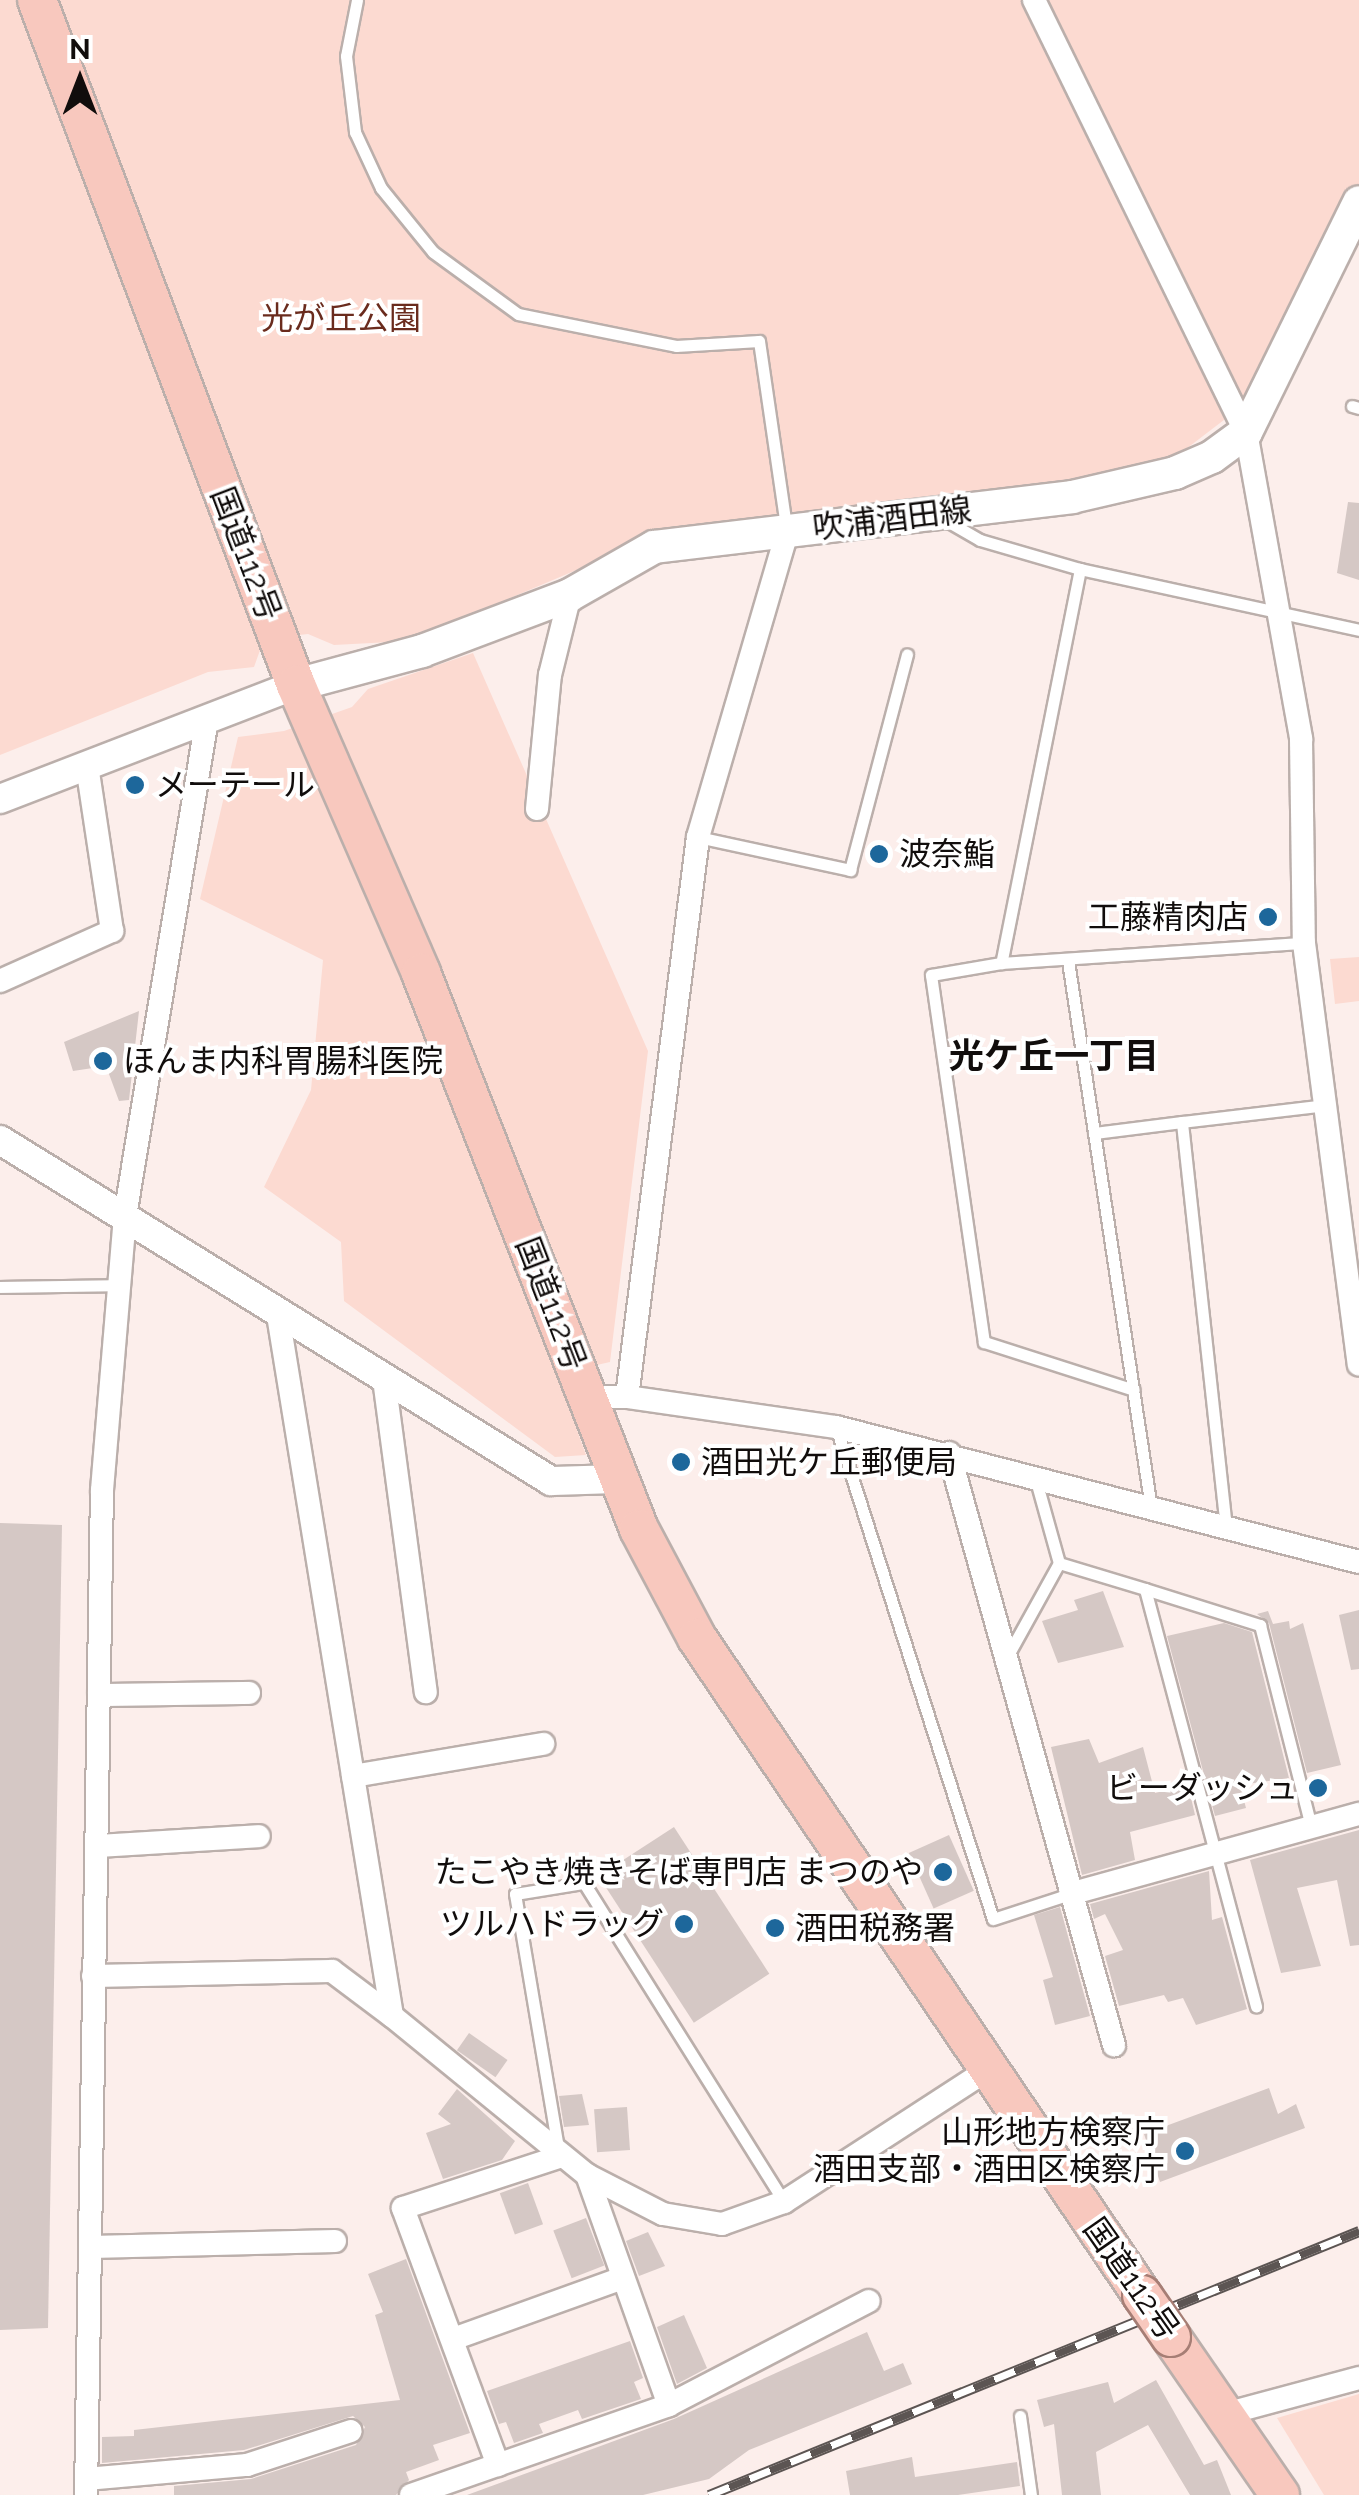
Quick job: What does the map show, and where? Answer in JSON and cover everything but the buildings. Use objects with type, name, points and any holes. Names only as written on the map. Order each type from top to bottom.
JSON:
[{"type":"highway","name":"国道112号","points":[[37,0],[296,685],[421,973],[618,1480],[696,1638],[1280,2495]]},
{"type":"main road","points":[[1246,432],[1359,202]]},
{"type":"main road","name":"吹浦酒田線","points":[[296,685],[422,651],[570,595],[654,548],[1072,496],[1175,473],[1246,432]]},
{"type":"street","points":[[1034,0],[1246,432],[1301,739],[1304,943],[1359,1364]]},
{"type":"street","points":[[627,1397],[698,837],[787,532]]},
{"type":"street","points":[[537,809],[550,675],[570,595]]},
{"type":"street","points":[[0,799],[296,685]]},
{"type":"street","points":[[207,719],[125,1216],[123,1285],[102,1490],[86,2487],[247,2464],[351,2431]]},
{"type":"street","points":[[0,981],[112,930],[87,765]]},
{"type":"street","points":[[0,1140],[552,1481],[618,1480]]},
{"type":"street","points":[[278,1315],[392,2016]]},
{"type":"street","points":[[384,1379],[426,1692]]},
{"type":"street","points":[[587,1396],[627,1397],[836,1426],[949,1452],[1359,1562]]},
{"type":"street","points":[[949,1452],[1004,1662],[1114,2045]]},
{"type":"street","points":[[99,1695],[250,1693]]},
{"type":"street","points":[[353,1776],[544,1744]]},
{"type":"street","points":[[1070,1894],[1359,1814]]},
{"type":"street","points":[[96,1846],[259,1836]]},
{"type":"street","points":[[93,1976],[332,1971],[392,2016],[559,2157],[663,2214],[693,2221],[722,2224],[784,2202],[987,2070]]},
{"type":"street","points":[[498,2465],[403,2208],[559,2157]]},
{"type":"street","points":[[587,2175],[670,2405]]},
{"type":"street","points":[[92,2247],[336,2241]]},
{"type":"street","points":[[452,2339],[622,2278]]},
{"type":"street","points":[[411,2495],[670,2405],[869,2301]]},
{"type":"street","points":[[1225,2414],[1359,2378]]},
{"type":"lane","points":[[357,0],[346,56],[356,132],[381,188],[433,252],[518,314],[676,346],[758,341],[787,532]]},
{"type":"lane","points":[[934,514],[980,540],[1080,569],[1359,630]]},
{"type":"lane","points":[[1001,963],[1080,569]]},
{"type":"lane","points":[[698,837],[850,870],[907,654]]},
{"type":"lane","points":[[1134,1390],[984,1342],[932,975],[1001,963],[1304,943]]},
{"type":"lane","points":[[1068,961],[1151,1508]]},
{"type":"lane","points":[[1094,1133],[1327,1104]]},
{"type":"lane","points":[[1182,1122],[1226,1528]]},
{"type":"lane","points":[[0,1287],[123,1285]]},
{"type":"lane","points":[[836,1426],[993,1918],[1070,1894]]},
{"type":"lane","points":[[1004,1662],[1059,1563],[1035,1477]]},
{"type":"lane","points":[[1059,1563],[1260,1625],[1311,1827]]},
{"type":"lane","points":[[1145,1589],[1211,1855],[1256,2006]]},
{"type":"lane","points":[[559,2157],[516,1894],[584,1883],[784,2202]]},
{"type":"lane","points":[[1020,2416],[1031,2495]]},
{"type":"green space","name":"光が丘公園","points":[[0,0],[1359,0],[1359,218],[1271,384],[1186,449],[1136,476],[645,541],[409,641],[334,645],[308,634],[264,639],[254,667],[208,672],[0,755]]},
{"type":"green space","points":[[473,653],[648,1051],[610,1362],[557,1374],[586,1455],[555,1457],[344,1301],[341,1242],[264,1187],[311,1090],[323,960],[200,899],[238,737],[284,731],[352,707],[368,689]]},
{"type":"green space","points":[[1359,957],[1359,1001],[1335,1004],[1330,959]]},
{"type":"green space","points":[[1359,2394],[1359,2495],[1324,2495],[1277,2418]]},
{"type":"railway","points":[[709,2495],[1359,2231]]},
{"type":"place","name":"メーテール","points":[[135,785]]},
{"type":"place","name":"波奈鮨","points":[[879,854]]},
{"type":"place","name":"工藤精肉店","points":[[1268,917]]},
{"type":"place","name":"ほんま内科胃腸科医院","points":[[103,1061]]},
{"type":"place","name":"酒田光ケ丘郵便局","points":[[681,1462]]},
{"type":"place","name":"ビーダッシュ","points":[[1318,1788]]},
{"type":"place","name":"たこやき焼きそば専門店 まつのや","points":[[943,1872]]},
{"type":"place","name":"ツルハドラッグ","points":[[684,1924]]},
{"type":"place","name":"酒田税務署","points":[[775,1928]]},
{"type":"place","name":"山形地方検察庁 酒田支部・酒田区検察庁","points":[[1185,2151]]},
{"type":"district","name":"光ケ丘一丁目","points":[[1054,1056]]}]
